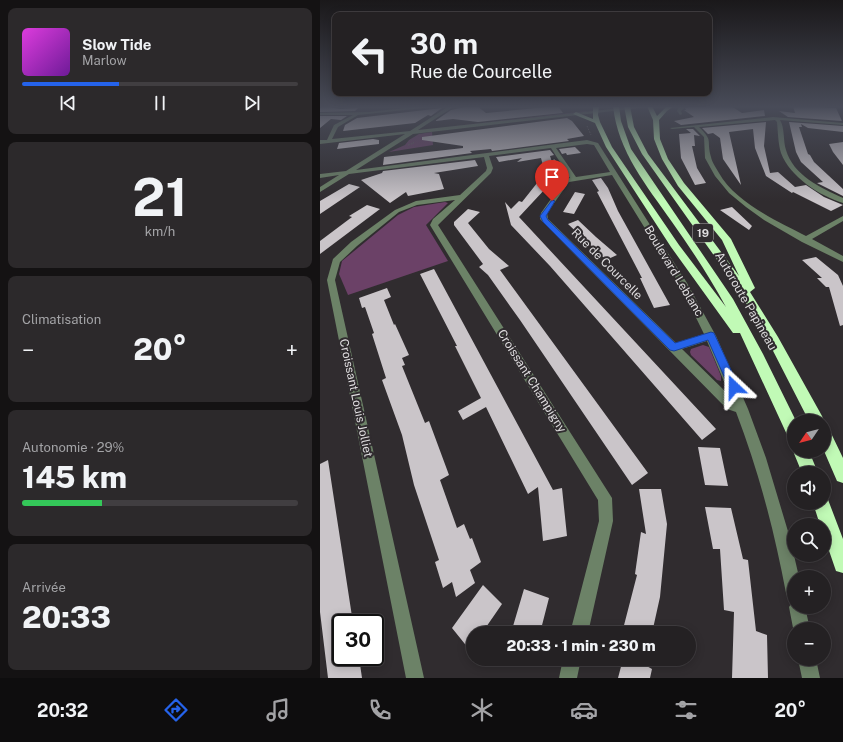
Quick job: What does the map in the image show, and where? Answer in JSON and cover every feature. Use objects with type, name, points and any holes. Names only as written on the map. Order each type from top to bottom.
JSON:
[{"type":"highway","points":[[605,138],[609,147],[676,247],[760,361]]},
{"type":"highway","name":"Autoroute Papineau","points":[[623,138],[634,159],[718,284],[760,361],[787,419]]},
{"type":"highway","name":"Autoroute Papineau","points":[[637,138],[645,154],[728,266],[784,358],[813,414]]},
{"type":"highway","points":[[657,138],[665,159],[681,184],[726,239],[784,358]]},
{"type":"highway","points":[[831,449],[843,476]]},
{"type":"highway","points":[[824,510],[843,564]]},
{"type":"street","points":[[323,138],[330,139],[359,138]]},
{"type":"street","points":[[320,142],[340,138]]},
{"type":"street","points":[[320,190],[405,138]]},
{"type":"street","points":[[706,138],[706,150],[712,166],[731,190],[770,220],[843,259]]},
{"type":"street","points":[[782,138],[784,153],[791,166],[809,182],[843,201]]},
{"type":"street","points":[[320,176],[592,141]]},
{"type":"street","name":"Boulevard Leblanc","points":[[592,141],[615,173],[684,285],[711,336],[742,409],[760,458],[778,519],[789,570]]},
{"type":"street","points":[[553,147],[574,178],[615,173]]},
{"type":"street","name":"Croissant Champigny","points":[[486,155],[490,168],[489,172],[436,221],[434,225],[605,498],[606,521],[581,626]]},
{"type":"street","name":"Rue de Courcelle","points":[[574,178],[566,182],[544,213],[544,219],[731,405],[742,409]]},
{"type":"street","name":"Croissant Louis Jolliet","points":[[415,678],[331,280],[336,261],[354,244],[397,211],[416,203],[462,197]]},
{"type":"street","points":[[805,240],[843,218]]},
{"type":"street","points":[[674,348],[711,336]]},
{"type":"street","points":[[568,678],[571,666]]},
{"type":"street","points":[[808,666],[811,678]]},
{"type":"shaded area","points":[[413,138],[432,138],[433,145],[389,152],[405,145]]},
{"type":"shaded area","points":[[445,202],[448,203],[426,225],[448,261],[348,295],[339,274],[342,261],[398,215],[414,207]]},
{"type":"shaded area","points":[[703,345],[709,347],[721,376],[721,381],[717,380],[691,355],[691,349]]},
{"type":"building","points":[[422,138],[575,138],[567,139],[569,141],[492,151],[491,149],[470,151],[472,153],[383,165],[384,157],[463,148],[463,146],[422,140]]},
{"type":"building","points":[[679,138],[694,138],[695,146],[692,146],[697,168],[706,183],[695,185],[681,158]]},
{"type":"building","points":[[720,138],[730,138],[741,185],[723,159]]},
{"type":"building","points":[[754,138],[765,138],[764,146],[770,173],[778,172],[795,187],[806,185],[824,197],[843,205],[831,211],[793,192],[792,193],[766,176],[755,148]]},
{"type":"building","points":[[793,138],[803,138],[808,154],[814,162],[843,189],[843,196],[817,183],[823,182],[801,162],[796,152]]},
{"type":"building","points":[[373,139],[379,140],[379,144],[337,149],[339,143]]},
{"type":"building","points":[[843,142],[843,165],[829,144]]},
{"type":"building","points":[[575,147],[581,153],[567,155],[566,153],[562,154],[559,149]]},
{"type":"building","points":[[550,150],[554,155],[550,156],[552,162],[554,159],[560,165],[546,188],[519,217],[716,429],[702,440],[550,266],[511,225],[505,202],[511,209],[519,201],[522,202],[545,173],[541,158],[517,162],[522,158],[499,162],[496,157]]},
{"type":"building","points":[[475,160],[478,166],[434,173],[439,174],[444,189],[408,196],[406,192],[390,203],[361,180],[382,173],[383,171]]},
{"type":"building","points":[[601,178],[608,188],[618,211],[670,305],[654,308],[640,278],[642,278],[597,192],[599,191],[592,180]]},
{"type":"building","points":[[349,184],[360,187],[320,214],[320,201]]},
{"type":"building","points":[[575,192],[585,194],[574,214],[563,212]]},
{"type":"building","points":[[367,205],[380,209],[320,254],[320,241],[352,217],[349,216]]},
{"type":"building","points":[[732,207],[752,226],[749,230],[720,210]]},
{"type":"building","points":[[468,209],[480,212],[468,223],[489,249],[509,266],[500,270],[648,473],[632,485],[520,320],[488,275],[479,267],[483,264],[454,225],[454,222]]},
{"type":"building","points":[[578,220],[617,255],[606,260],[568,224]]},
{"type":"building","points":[[816,257],[838,275],[843,286],[843,325],[840,326],[829,287],[826,287],[817,278],[822,278],[802,260]]},
{"type":"building","points":[[434,269],[553,490],[562,488],[567,536],[543,541],[538,487],[528,494],[486,407],[463,420],[458,411],[481,398],[455,346],[457,346],[420,274]]},
{"type":"building","points":[[387,288],[391,297],[384,300],[394,325],[395,324],[409,355],[402,358],[405,365],[402,366],[425,423],[429,421],[449,475],[440,480],[457,528],[464,524],[470,539],[472,538],[481,562],[470,570],[475,583],[456,597],[452,582],[443,588],[435,562],[439,560],[414,485],[402,435],[382,380],[386,378],[372,334],[374,333],[365,307],[362,308],[359,298]]},
{"type":"building","points":[[698,447],[720,448],[728,486],[705,485]]},
{"type":"building","points":[[328,460],[352,614],[332,614],[332,666],[360,666],[362,678],[328,678],[320,612],[320,464]]},
{"type":"building","points":[[639,489],[661,489],[667,524],[660,597],[654,626],[624,626],[637,575],[635,574],[641,532],[646,534]]},
{"type":"building","points":[[705,507],[731,508],[743,559],[748,560],[756,631],[767,635],[768,678],[732,678],[734,612],[724,610],[720,549],[713,549]]},
{"type":"building","points":[[483,585],[502,604],[487,626],[466,626],[466,645],[452,628]]},
{"type":"building","points":[[524,589],[549,598],[542,626],[513,626]]},
{"type":"building","points":[[621,666],[647,666],[652,669],[650,678],[618,678]]},
{"type":"route","points":[[552,201],[544,213],[543,218],[545,221],[674,348],[684,343],[711,336],[734,387]]}]
